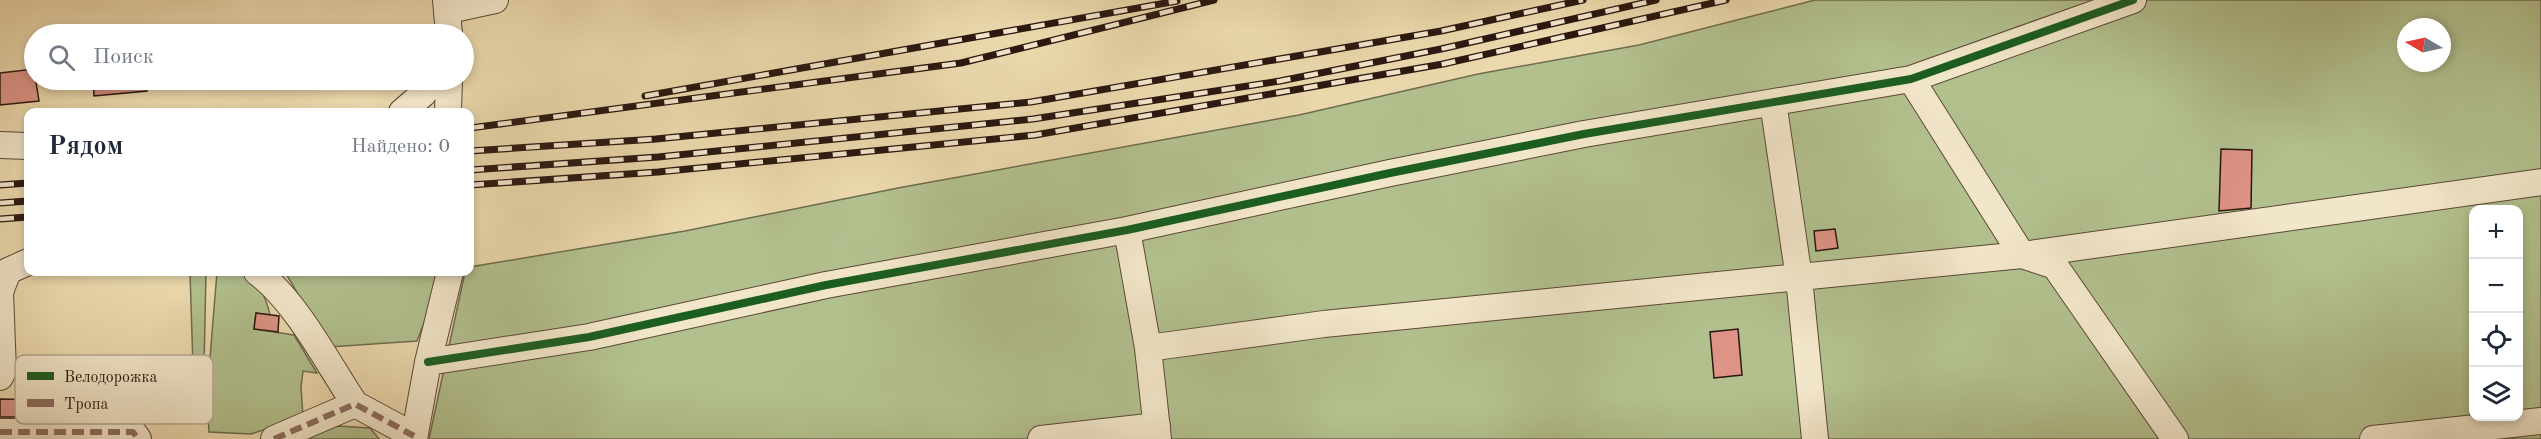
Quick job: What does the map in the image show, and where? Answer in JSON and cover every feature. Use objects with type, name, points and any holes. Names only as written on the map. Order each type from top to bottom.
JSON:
[{"type":"street","points":[[428,362],[589,337],[826,285],[1127,230],[1573,136],[1911,79],[2133,0]]},
{"type":"street","points":[[448,15],[487,1]]},
{"type":"street","points":[[1911,79],[2022,255],[2055,266],[2175,439]]},
{"type":"street","points":[[407,108],[426,90]]},
{"type":"street","points":[[448,108],[449,90]]},
{"type":"street","points":[[1773,102],[1799,278],[1815,439]]},
{"type":"street","points":[[0,145],[24,146]]},
{"type":"street","points":[[1148,348],[1324,324],[2022,255],[2541,182]]},
{"type":"street","points":[[1041,439],[1157,432],[1148,348],[1127,230]]},
{"type":"street","points":[[0,376],[3,371],[0,292],[8,271],[24,264]]},
{"type":"street","points":[[263,276],[290,306],[354,404],[414,437],[428,362],[449,276]]},
{"type":"street","points":[[279,323],[304,327]]},
{"type":"street","points":[[274,439],[354,404]]},
{"type":"street","points":[[2373,439],[2541,421]]},
{"type":"street","points":[[0,432],[133,432],[138,439]]},
{"type":"green space","points":[[1815,0],[2541,0],[2541,439],[429,439],[464,276],[474,276],[474,266],[685,231],[898,188],[1299,115],[1478,74],[1639,45]]},
{"type":"green space","points":[[190,276],[206,276],[204,355],[193,355]]},
{"type":"green space","points":[[217,276],[250,276],[264,296],[270,315],[256,313],[254,329],[294,335],[317,373],[303,371],[301,387],[303,417],[251,434],[209,432],[208,424],[213,424],[213,355],[210,355]]},
{"type":"green space","points":[[287,276],[436,276],[427,315],[417,341],[329,347]]},
{"type":"green space","points":[[338,426],[370,428],[379,439],[302,439]]},
{"type":"building","points":[[24,70],[24,90],[37,90],[39,101],[0,105],[0,73]]},
{"type":"building","points":[[94,90],[147,90],[147,91],[94,96]]},
{"type":"building","points":[[2221,149],[2252,150],[2251,208],[2219,211]]},
{"type":"building","points":[[1835,229],[1838,248],[1816,251],[1814,231]]},
{"type":"building","points":[[256,313],[279,316],[278,332],[254,329]]},
{"type":"building","points":[[1738,329],[1742,375],[1714,378],[1710,332]]},
{"type":"building","points":[[0,399],[15,399],[15,417],[0,417]]},
{"type":"railway","points":[[474,127],[961,63],[1214,0]]},
{"type":"railway","points":[[474,151],[656,139],[1031,102],[1441,31],[1583,0]]},
{"type":"railway","points":[[474,170],[658,157],[1033,119],[1280,81],[1441,49],[1656,0]]},
{"type":"railway","points":[[474,185],[658,172],[1035,135],[1443,64],[1726,0]]},
{"type":"railway","points":[[645,96],[1177,1]]},
{"type":"railway","points":[[0,185],[24,183]]},
{"type":"railway","points":[[0,203],[24,201]]},
{"type":"railway","points":[[0,219],[24,217]]},
{"type":"marked path","points":[[274,439],[355,404],[414,436]]},
{"type":"marked path","points":[[0,432],[133,432],[138,439]]},
{"type":"cycle path","points":[[428,362],[589,337],[826,285],[1127,230],[1584,134],[1911,79],[2133,0]]}]
